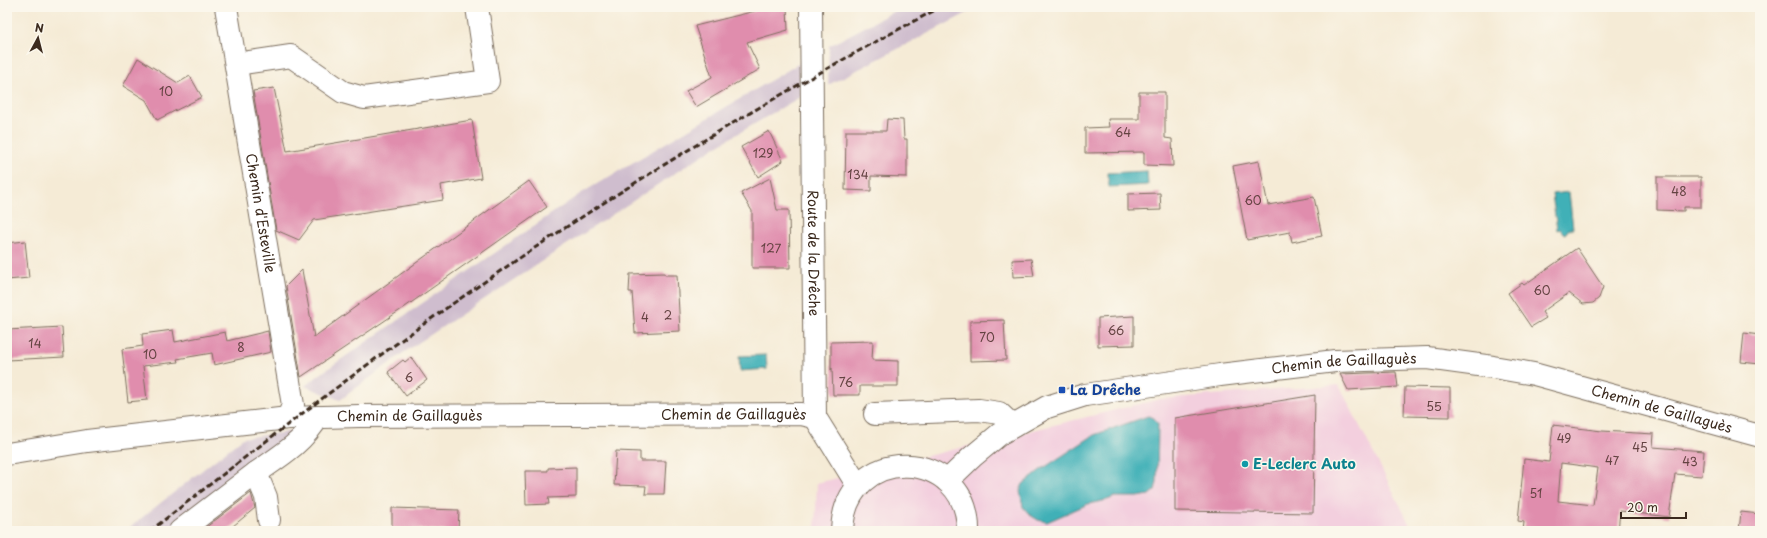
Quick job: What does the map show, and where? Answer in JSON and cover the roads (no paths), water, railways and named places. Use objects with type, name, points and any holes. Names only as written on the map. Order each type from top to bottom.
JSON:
[{"type":"street","name":"Chemin d'Esteville","points":[[226,7],[293,405],[288,418]]},
{"type":"street","points":[[236,64],[291,56],[343,92],[364,98],[488,81],[477,7]]},
{"type":"street","name":"Route de la Drêche","points":[[811,7],[815,417]]},
{"type":"street","name":"Chemin de Gaillaguès","points":[[947,481],[1001,433],[1047,407],[1085,395],[1220,375],[1335,361],[1405,358],[1464,362],[1534,374],[1760,436]]},
{"type":"street","points":[[875,414],[979,410],[999,413],[1013,426]]},
{"type":"street","name":"Chemin de Gaillaguès","points":[[7,454],[87,441],[288,418],[762,414],[801,414],[815,417]]},
{"type":"street","points":[[180,531],[299,442],[312,428],[318,417]]},
{"type":"street","points":[[815,417],[858,486]]},
{"type":"street","points":[[842,531],[842,519],[845,507],[858,486],[867,477],[878,471],[902,465],[926,469],[947,481],[962,500],[966,511],[968,531]]},
{"type":"street","points":[[256,473],[266,497],[269,520]]},
{"type":"water","points":[[1147,171],[1148,185],[1109,187],[1108,173]]},
{"type":"water","points":[[1569,192],[1573,228],[1570,228],[1565,234],[1560,229],[1557,230],[1552,194]]},
{"type":"water","points":[[766,355],[767,369],[740,371],[739,356]]},
{"type":"water","points":[[1148,416],[1154,418],[1158,424],[1157,482],[1155,490],[1149,495],[1138,497],[1115,497],[1088,504],[1047,522],[1038,520],[1030,515],[1023,507],[1020,491],[1023,484],[1039,471],[1094,435]]},
{"type":"railway","points":[[150,531],[372,361],[448,307],[568,226],[628,187],[752,112],[814,76],[941,7]]},
{"type":"place","name":"La Drêche","points":[[1062,390]]},
{"type":"place","name":"E-Leclerc Auto","points":[[1245,464]]}]
